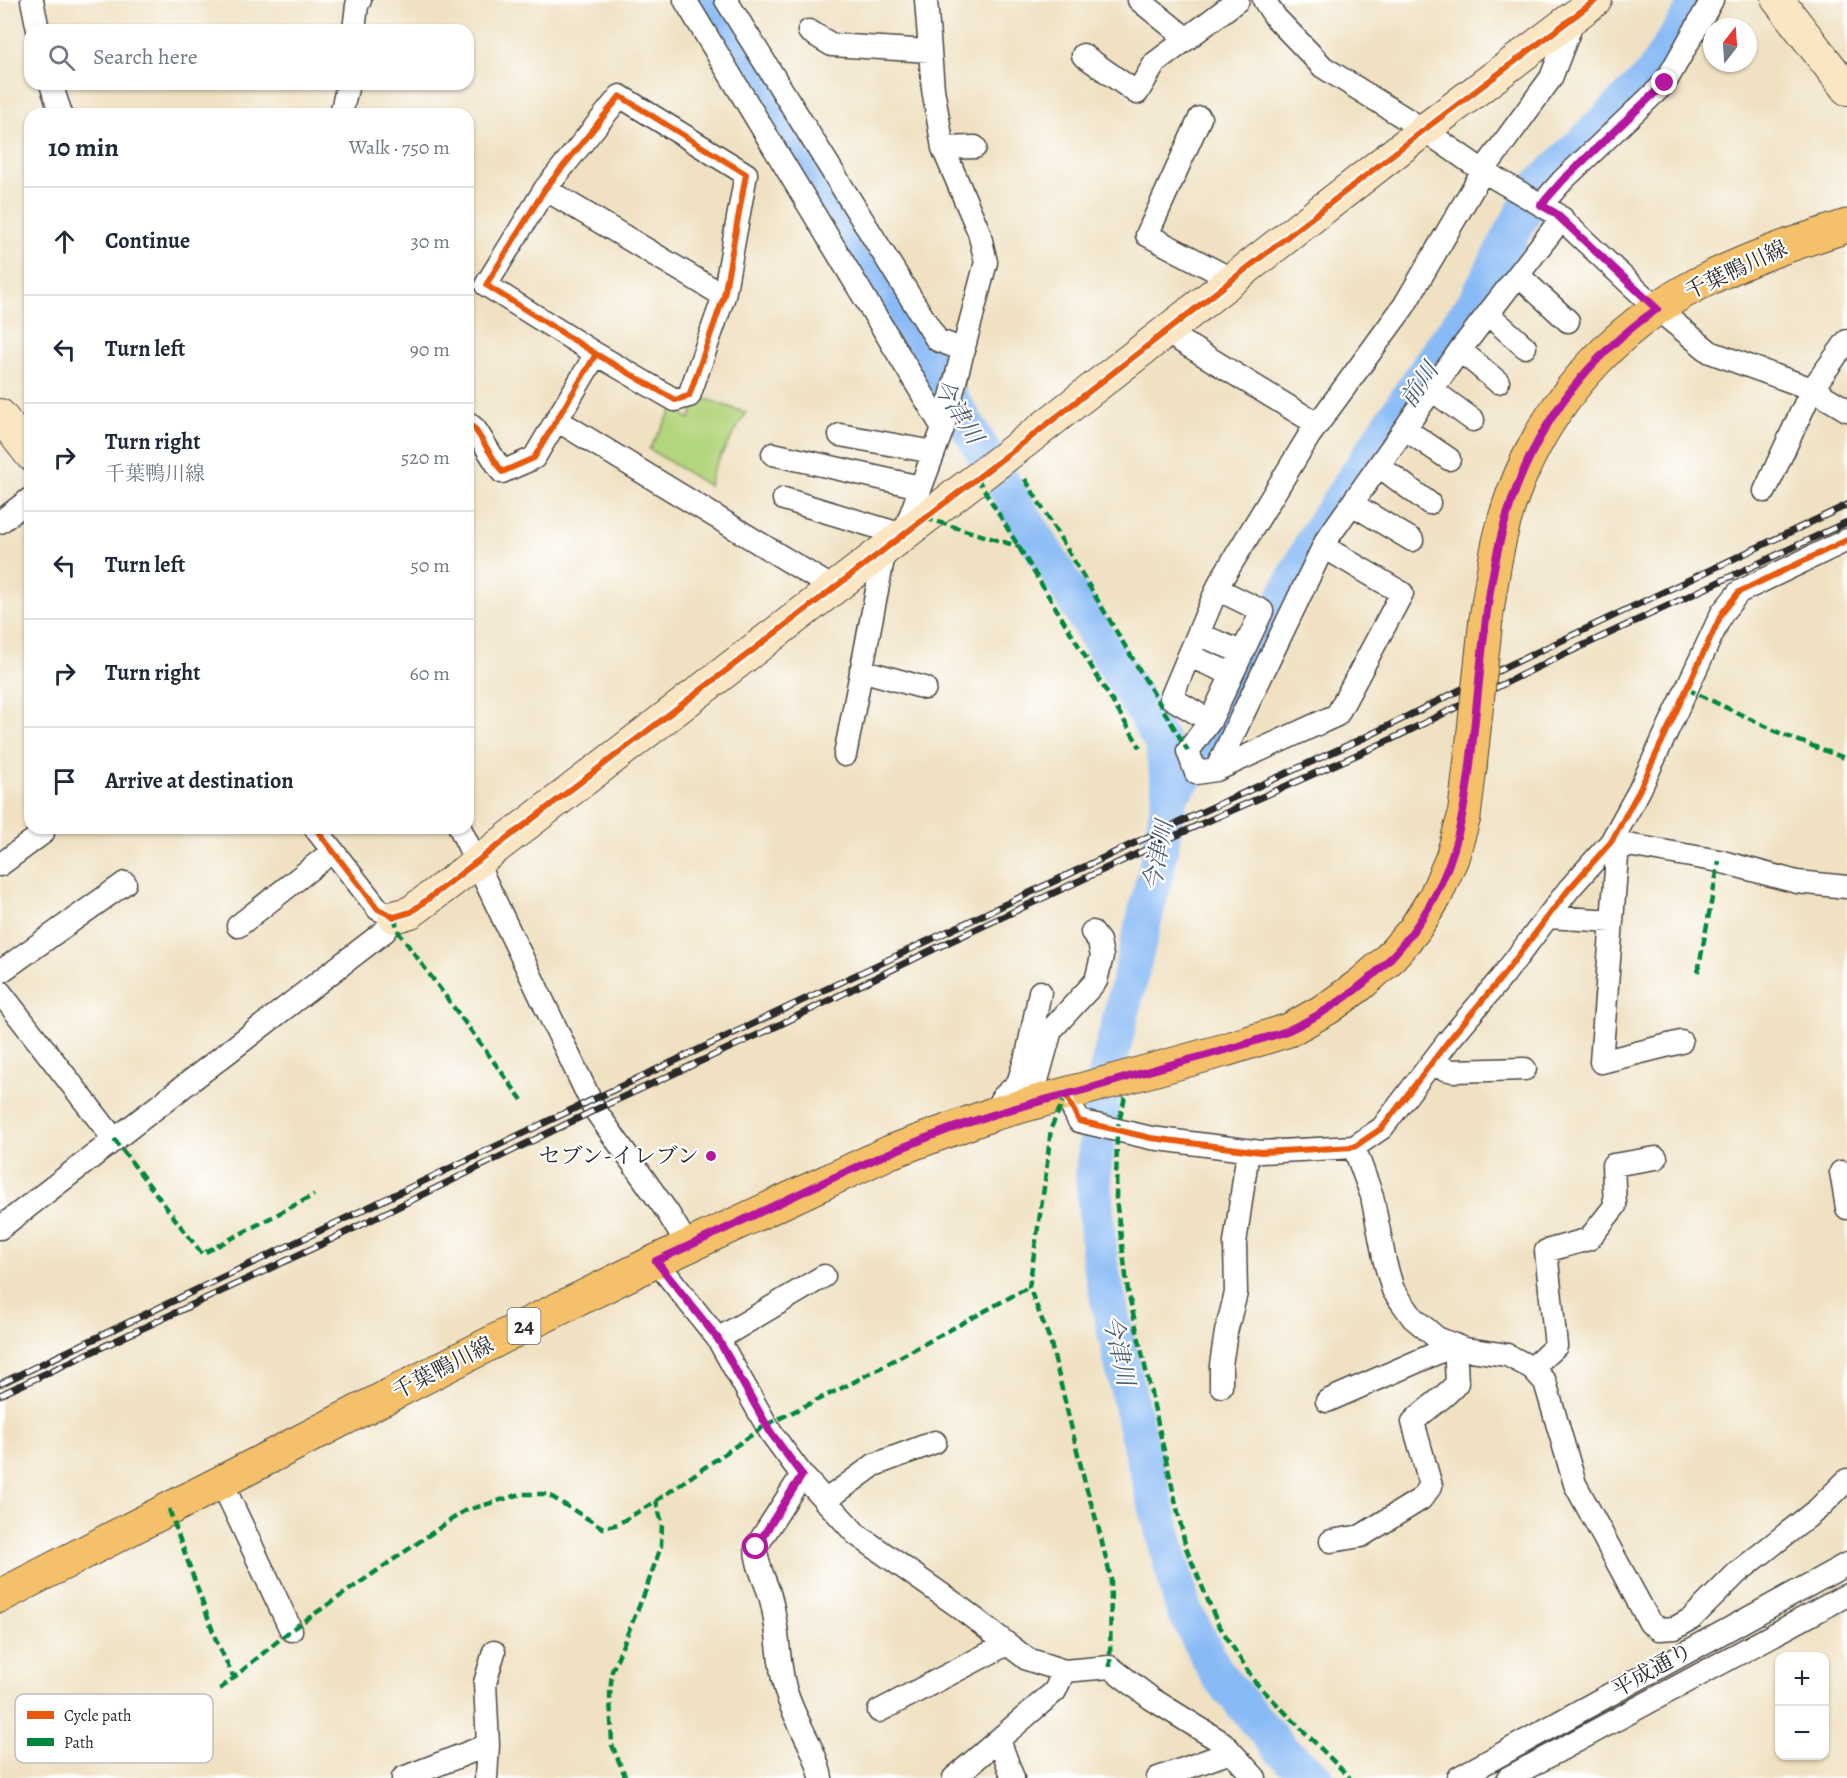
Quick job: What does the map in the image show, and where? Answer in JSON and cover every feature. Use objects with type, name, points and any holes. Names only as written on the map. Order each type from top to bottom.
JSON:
[{"type":"main road","name":"千葉鴨川線","points":[[0,1596],[221,1481],[656,1261],[890,1152],[1031,1102],[1073,1108],[1130,1076],[1289,1030],[1328,1008],[1387,961],[1414,930],[1440,887],[1452,858],[1464,817],[1492,574],[1502,530],[1519,479],[1538,438],[1578,382],[1607,348],[1657,309],[1698,284],[1744,263],[1791,244],[1847,226]]},
{"type":"street","points":[[32,0],[37,24]]},
{"type":"street","points":[[355,24],[357,5],[360,0]]},
{"type":"street","points":[[685,0],[943,428]]},
{"type":"street","points":[[726,0],[937,340],[964,350]]},
{"type":"street","points":[[845,755],[861,670],[894,542],[920,487],[943,428],[986,262],[979,232],[943,148],[933,89],[927,0]]},
{"type":"street","points":[[1139,0],[1187,39]]},
{"type":"street","points":[[1083,55],[1137,93],[1155,63],[1238,0]]},
{"type":"street","points":[[1264,0],[1275,18],[1323,67],[1424,130],[1483,171],[1562,218],[1657,309],[1710,352],[1812,389],[1847,410]]},
{"type":"street","points":[[1541,205],[1563,180],[1665,83],[1712,0]]},
{"type":"street","points":[[1778,0],[1847,89]]},
{"type":"street","points":[[0,1228],[385,931],[394,917],[411,912],[476,863],[1027,440],[1584,5]]},
{"type":"street","points":[[1210,721],[1171,698],[1217,589],[1317,424],[1404,306],[1483,171],[1551,78],[1584,5]]},
{"type":"street","points":[[809,31],[832,45],[930,51]]},
{"type":"street","points":[[53,90],[60,108]]},
{"type":"street","points":[[342,108],[347,90]]},
{"type":"street","points":[[621,96],[746,174],[724,296],[689,396],[675,400],[486,285],[545,189],[621,96]]},
{"type":"street","points":[[1200,118],[1147,235],[1233,280]]},
{"type":"street","points":[[943,148],[975,147]]},
{"type":"street","points":[[545,189],[724,296]]},
{"type":"street","points":[[1216,770],[1324,547],[1460,350],[1562,218]]},
{"type":"street","points":[[1518,275],[1568,321]]},
{"type":"street","points":[[1488,314],[1525,347]]},
{"type":"street","points":[[1166,332],[1317,424]]},
{"type":"street","points":[[1765,490],[1812,389],[1847,342]]},
{"type":"street","points":[[1460,350],[1498,382]]},
{"type":"street","points":[[474,428],[502,472],[534,458],[596,354]]},
{"type":"street","points":[[1432,390],[1473,420]]},
{"type":"street","points":[[0,415],[24,446]]},
{"type":"street","points":[[557,420],[834,588]]},
{"type":"street","points":[[1405,429],[1449,459]]},
{"type":"street","points":[[840,435],[933,452]]},
{"type":"street","points":[[773,454],[920,487]]},
{"type":"street","points":[[1379,466],[1429,503]]},
{"type":"street","points":[[784,499],[894,542]]},
{"type":"street","points":[[0,522],[24,504]]},
{"type":"street","points":[[1353,504],[1412,540]]},
{"type":"street","points":[[1073,1108],[1118,1130],[1151,1138],[1261,1152],[1354,1147],[1382,1128],[1569,890],[1615,843],[1722,613],[1739,592],[1847,540]]},
{"type":"street","points":[[1217,589],[1262,611],[1210,721],[1188,750],[1196,773],[1216,770],[1337,715],[1402,593],[1324,547]]},
{"type":"street","points":[[1198,634],[1241,652]]},
{"type":"street","points":[[1189,656],[1232,674]]},
{"type":"street","points":[[861,670],[925,688]]},
{"type":"street","points":[[0,865],[43,834]]},
{"type":"street","points":[[320,834],[378,909],[394,917]]},
{"type":"street","points":[[463,834],[595,1110],[668,1213],[688,1246]]},
{"type":"street","points":[[1615,843],[1719,861],[1797,882],[1847,887]]},
{"type":"street","points":[[1615,843],[1612,921],[1601,1062],[1681,1042]]},
{"type":"street","points":[[238,926],[333,851]]},
{"type":"street","points":[[0,972],[124,883]]},
{"type":"street","points":[[1549,917],[1612,921]]},
{"type":"street","points":[[1031,1102],[1051,1030],[1096,981],[1102,956],[1099,941],[1092,932]]},
{"type":"street","points":[[0,992],[114,1139]]},
{"type":"street","points":[[993,1114],[1002,1098],[1018,1083],[1028,1051],[1040,992]]},
{"type":"street","points":[[1430,1065],[1453,1071],[1525,1070]]},
{"type":"street","points":[[1354,1147],[1372,1196],[1384,1262],[1393,1290],[1413,1318],[1437,1338],[1464,1348],[1507,1355],[1532,1368],[1545,1382],[1575,1484],[1650,1623],[1659,1629],[1675,1628],[1691,1619],[1737,1573],[1819,1509],[1847,1480]]},
{"type":"street","points":[[1221,1386],[1221,1365],[1226,1332],[1236,1293],[1235,1243],[1248,1151]]},
{"type":"street","points":[[1532,1368],[1556,1346],[1546,1251],[1588,1239],[1615,1206],[1613,1165],[1656,1158]]},
{"type":"street","points":[[1840,1172],[1847,1208]]},
{"type":"street","points":[[656,1261],[718,1339],[771,1433],[802,1475],[856,1534],[958,1606],[1027,1659],[1064,1671],[1110,1666],[1152,1699],[1223,1743],[1255,1778]]},
{"type":"street","points":[[718,1339],[824,1276]]},
{"type":"street","points":[[1327,1401],[1455,1345]]},
{"type":"street","points":[[1331,1541],[1361,1536],[1427,1493],[1431,1486],[1413,1422],[1423,1411],[1439,1402],[1457,1383],[1455,1345]]},
{"type":"street","points":[[825,1501],[874,1465],[935,1442]]},
{"type":"street","points":[[802,1475],[756,1547],[756,1559],[770,1596],[785,1687],[818,1763],[821,1778]]},
{"type":"street","points":[[221,1481],[291,1630]]},
{"type":"street","name":"平成通り","points":[[1458,1778],[1847,1564]]},
{"type":"street","name":"平成通り","points":[[1509,1778],[1847,1595]]},
{"type":"street","points":[[1670,1628],[1696,1677]]},
{"type":"street","points":[[879,1711],[1007,1644]]},
{"type":"street","points":[[486,1778],[488,1744],[485,1683],[494,1652]]},
{"type":"street","points":[[954,1778],[1055,1691],[1064,1671]]},
{"type":"street","points":[[999,1740],[1013,1778]]},
{"type":"street","points":[[403,1778],[488,1744]]},
{"type":"street","points":[[1158,1778],[1231,1752]]},
{"type":"green space","points":[[698,396],[746,413],[713,469],[709,486],[649,449],[673,409],[690,419]]},
{"type":"waterway","name":"今津川","points":[[705,0],[1162,742],[1170,794],[1156,871],[1104,1084],[1093,1173],[1100,1262],[1138,1436],[1183,1608],[1217,1674],[1282,1751],[1315,1778]]},
{"type":"waterway","name":"前川","points":[[1171,793],[1207,751],[1316,536],[1442,347],[1474,304],[1536,189],[1651,76],[1700,0]]},
{"type":"railway","points":[[0,1384],[590,1101],[1141,840],[1370,735],[1512,664],[1847,505]]},
{"type":"railway","points":[[0,1395],[326,1242],[595,1110],[777,1026],[934,949],[1192,828],[1390,740],[1548,662],[1847,522]]},
{"type":"marked path","points":[[977,478],[1140,747]]},
{"type":"marked path","points":[[1025,479],[1188,751]]},
{"type":"marked path","points":[[925,518],[1020,547]]},
{"type":"marked path","points":[[1687,689],[1784,735],[1847,759]]},
{"type":"marked path","points":[[1698,972],[1719,861]]},
{"type":"marked path","points":[[394,917],[399,933],[522,1100]]},
{"type":"marked path","points":[[1066,1095],[1051,1128],[1029,1287],[1050,1340],[1111,1579],[1110,1667]]},
{"type":"marked path","points":[[1125,1097],[1117,1130],[1116,1199],[1128,1291],[1186,1548],[1217,1622],[1255,1682],[1350,1778]]},
{"type":"marked path","points":[[114,1139],[202,1254],[314,1195]]},
{"type":"marked path","points":[[220,1689],[291,1630],[464,1511],[521,1494],[547,1494],[603,1528],[618,1524],[656,1501],[766,1425],[852,1383],[1029,1287]]},
{"type":"marked path","points":[[626,1778],[612,1745],[610,1695],[612,1671],[645,1592],[661,1546],[662,1523],[656,1501]]},
{"type":"marked path","points":[[169,1509],[216,1640],[234,1678]]},
{"type":"cycle path","points":[[320,834],[378,909],[394,917],[411,912],[1027,440],[1424,130],[1596,0]]},
{"type":"cycle path","points":[[620,96],[746,174],[724,296],[689,396],[675,400],[596,354],[486,285],[545,189],[620,96]]},
{"type":"cycle path","points":[[474,428],[502,472],[534,458],[596,354]]},
{"type":"cycle path","points":[[1066,1095],[1079,1121],[1151,1138],[1261,1152],[1354,1147],[1382,1128],[1569,889],[1611,842],[1639,791],[1722,613],[1739,592],[1847,540]]},
{"type":"place","name":"セブン-イレブン","points":[[711,1156]]},
{"type":"route","points":[[756,1547],[802,1475],[771,1433],[718,1339],[656,1261],[890,1152],[950,1129],[1031,1102],[1066,1095],[1289,1030],[1328,1008],[1361,984],[1387,961],[1414,930],[1436,897],[1452,858],[1464,817],[1492,574],[1512,496],[1538,438],[1559,406],[1607,348],[1657,309],[1555,213],[1541,205],[1563,180],[1665,83]]}]
